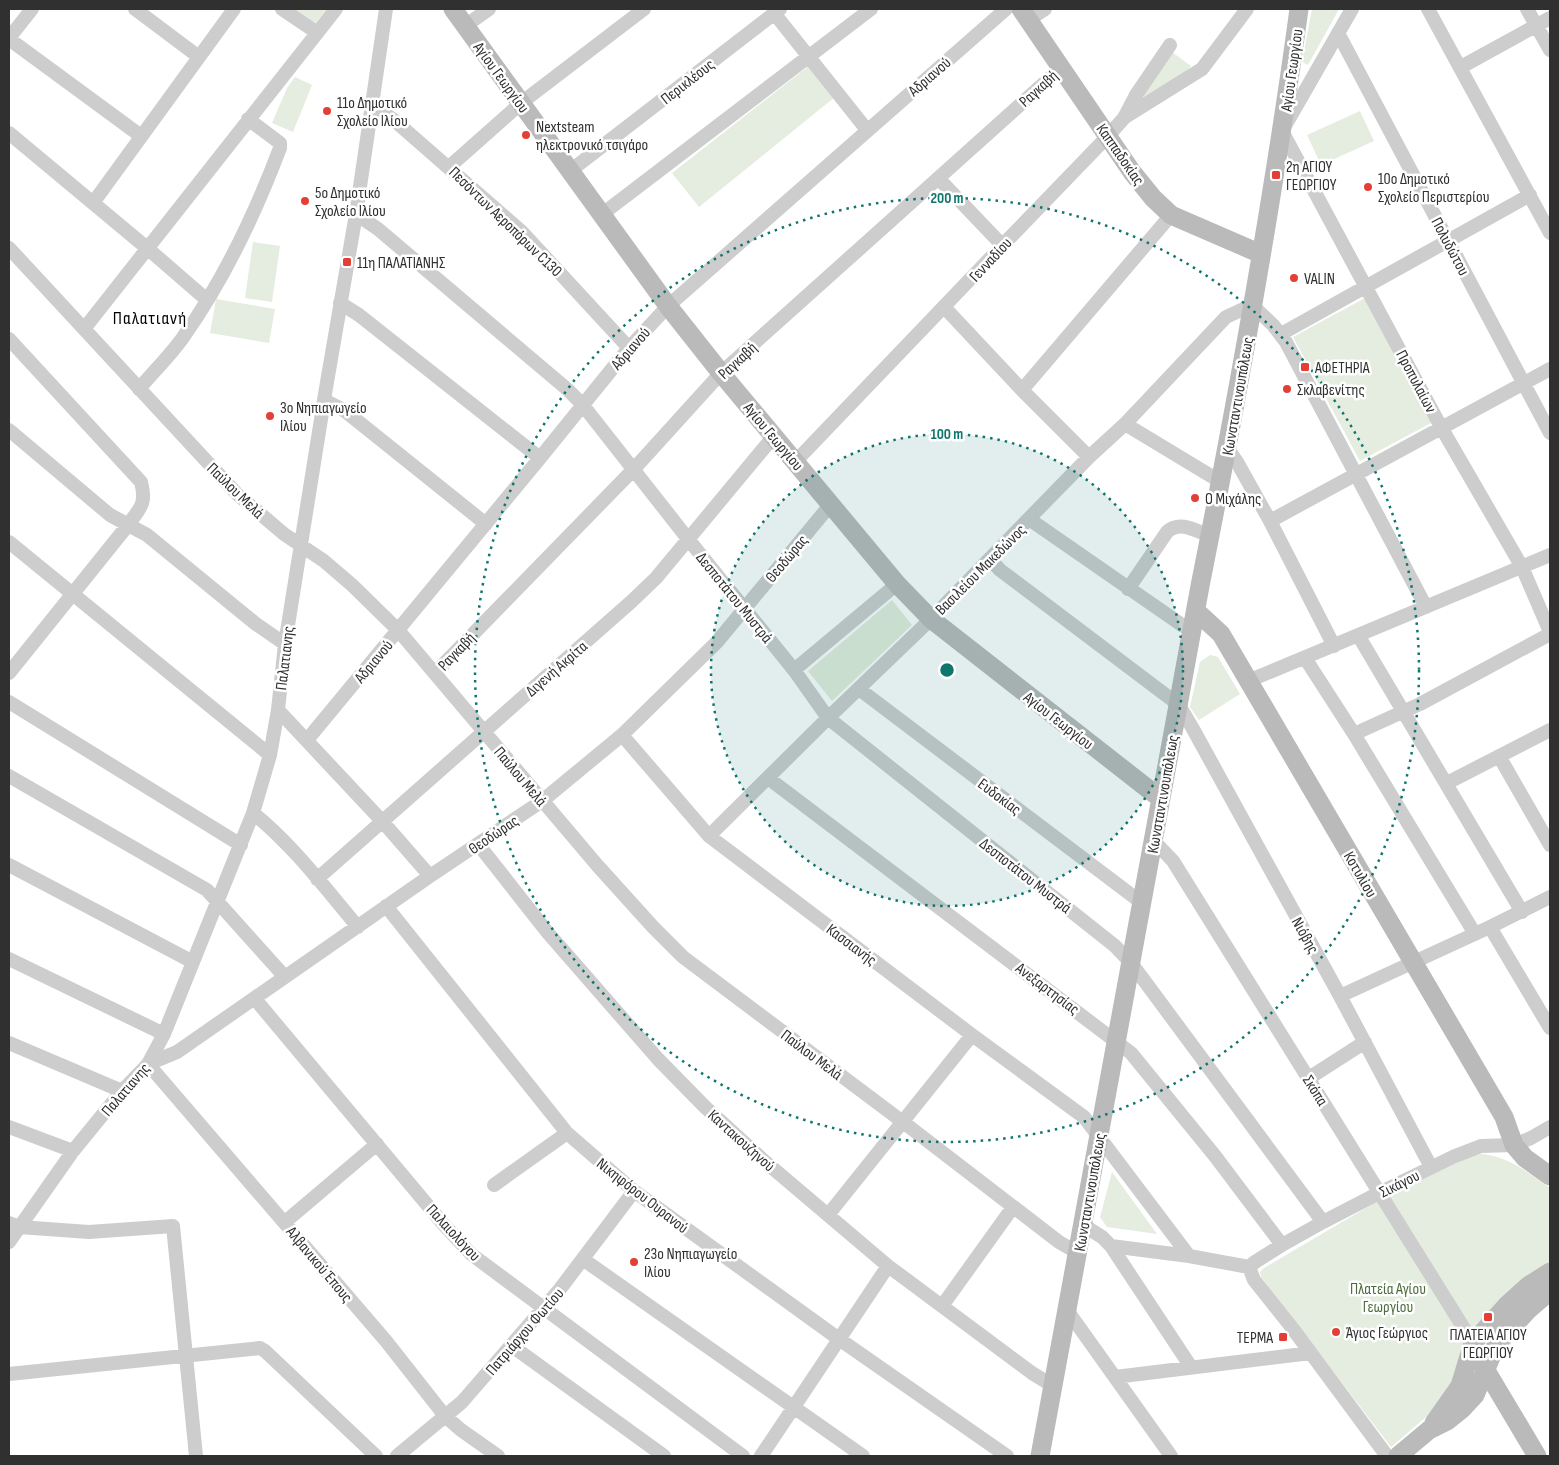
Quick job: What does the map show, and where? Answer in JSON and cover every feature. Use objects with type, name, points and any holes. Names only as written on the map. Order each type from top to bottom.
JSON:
[{"type":"street","points":[[32,9],[9,38],[141,136]]},
{"type":"street","points":[[135,9],[199,57]]},
{"type":"street","points":[[93,203],[234,9]]},
{"type":"street","points":[[282,9],[316,32]]},
{"type":"street","points":[[84,329],[336,9]]},
{"type":"street","name":"Παλατιανης","points":[[9,1242],[14,1225],[122,1091],[148,1064],[164,1034],[253,813],[270,755],[278,710],[285,644],[356,214],[386,9]]},
{"type":"street","name":"Αγίου Γεωργίου","points":[[453,9],[668,306],[721,373],[897,584],[931,619],[1161,799]]},
{"type":"street","points":[[466,26],[489,9]]},
{"type":"street","points":[[449,167],[521,103],[644,9]]},
{"type":"street","points":[[602,215],[871,9]]},
{"type":"street","name":"Αδριανού","points":[[307,740],[486,524],[582,404],[629,348],[668,306],[1006,9]]},
{"type":"street","points":[[1024,14],[1045,9]]},
{"type":"street","points":[[1124,118],[1202,69],[1247,9]]},
{"type":"street","name":"Αγίου Γεωργίου","points":[[1282,131],[1299,9]]},
{"type":"street","points":[[1282,131],[1352,9]]},
{"type":"street","points":[[1428,9],[1550,234]]},
{"type":"street","points":[[1527,9],[1550,50]]},
{"type":"street","points":[[777,11],[809,57],[867,130]]},
{"type":"street","name":"Περικλέους","points":[[570,171],[777,11]]},
{"type":"street","name":"Καππαδοκίας","points":[[1024,14],[1142,185],[1171,215],[1261,254]]},
{"type":"street","points":[[1461,68],[1550,18]]},
{"type":"street","name":"Πολυδώτου","points":[[1338,33],[1550,433]]},
{"type":"street","name":"Γενναδίου","points":[[796,462],[1108,136],[1124,118],[1136,96],[1170,45]]},
{"type":"street","name":"Ραγκαβή","points":[[435,673],[633,470],[721,373],[1061,68]]},
{"type":"street","name":"Πεσόντων Αεροπόρων C130","points":[[373,105],[395,121],[449,167],[522,232],[629,348]]},
{"type":"street","points":[[138,389],[183,338],[208,300],[244,234],[280,148],[280,144],[275,138],[248,119]]},
{"type":"street","name":"Κωνσταντινουπόλεως","points":[[1040,1456],[1178,705],[1228,449],[1282,131]]},
{"type":"street","name":"Προπυλαίων","points":[[1282,131],[1441,427],[1522,567],[1550,633]]},
{"type":"street","points":[[9,133],[208,300]]},
{"type":"street","points":[[938,178],[1002,245]]},
{"type":"street","points":[[1281,334],[1530,195]]},
{"type":"street","name":"Δεσποτάτου Μυστρά","points":[[356,214],[378,229],[567,389],[582,404],[794,670],[828,718],[1115,946],[1131,963],[1323,1222]]},
{"type":"street","points":[[1022,390],[1171,215]]},
{"type":"street","name":"Παύλου Μελά","points":[[9,248],[237,494],[301,546],[324,561],[398,630],[542,801],[640,913],[683,957],[1059,1242],[1078,1253]]},
{"type":"street","points":[[340,303],[359,315],[540,458]]},
{"type":"street","points":[[1252,305],[1281,334],[1426,607]]},
{"type":"street","name":"Βασιλείου Μακεδώνος","points":[[709,836],[931,619],[1089,457],[1125,424],[1226,317],[1252,305]]},
{"type":"street","points":[[945,308],[1022,390],[1089,457]]},
{"type":"street","points":[[9,339],[141,482],[144,493],[143,504],[128,525],[72,594],[13,657],[9,673]]},
{"type":"street","points":[[1270,521],[1550,369]]},
{"type":"street","points":[[324,400],[345,411],[486,524]]},
{"type":"street","points":[[1125,424],[1221,482]]},
{"type":"street","points":[[9,430],[110,514],[147,535],[256,624],[285,644]]},
{"type":"street","name":"Διγενή Ακρίτα","points":[[317,879],[656,578],[774,436]]},
{"type":"street","points":[[1228,449],[1270,521],[1334,646]]},
{"type":"street","name":"Θεοδώρας","points":[[148,1064],[177,1052],[386,906],[542,801],[622,735],[717,642],[831,504]]},
{"type":"street","points":[[1029,519],[1192,632]]},
{"type":"street","points":[[1128,589],[1167,532],[1173,527],[1180,526],[1210,536]]},
{"type":"street","points":[[9,542],[270,755]]},
{"type":"street","points":[[1248,681],[1550,555]]},
{"type":"street","points":[[990,559],[1000,570],[1178,705]]},
{"type":"street","points":[[794,670],[897,584]]},
{"type":"street","name":"Κοτυλίου","points":[[1196,611],[1221,634],[1504,1117],[1514,1145]]},
{"type":"street","points":[[1354,734],[1403,710],[1420,704],[1550,633]]},
{"type":"street","points":[[1358,635],[1522,912]]},
{"type":"street","points":[[1305,658],[1354,734],[1475,934]]},
{"type":"street","name":"Ευδοκίας","points":[[859,688],[1142,903]]},
{"type":"street","points":[[9,702],[241,845]]},
{"type":"street","name":"Νιόβης","points":[[1178,705],[1198,737],[1340,996],[1431,1168]]},
{"type":"street","points":[[278,710],[430,876]]},
{"type":"street","points":[[1447,783],[1550,730]]},
{"type":"street","name":"Κασσιανής","points":[[622,735],[709,836],[972,1035],[1084,1117],[1190,1256]]},
{"type":"street","points":[[1499,756],[1550,845]]},
{"type":"street","points":[[9,776],[207,890],[284,977]]},
{"type":"street","name":"Ανεξαρτησίας","points":[[768,778],[1117,1040],[1137,1060],[1215,1156],[1282,1245]]},
{"type":"street","points":[[253,813],[267,824],[358,927]]},
{"type":"street","name":"Σκόπα","points":[[1154,840],[1173,861],[1473,1343]]},
{"type":"street","name":"Καντακουζηνού","points":[[478,844],[548,933],[658,1059],[705,1107],[755,1153],[888,1266],[1032,1373],[1053,1386]]},
{"type":"street","points":[[9,865],[193,962]]},
{"type":"street","points":[[1340,996],[1550,898]]},
{"type":"street","name":"Νικηφόρου Ουρανού","points":[[386,906],[567,1133],[634,1191],[839,1339],[1006,1456]]},
{"type":"street","points":[[1490,927],[1550,1028]]},
{"type":"street","points":[[9,959],[164,1034]]},
{"type":"street","name":"Παλαιολόγου","points":[[255,999],[445,1226],[471,1254],[743,1456]]},
{"type":"street","points":[[828,1215],[972,1035]]},
{"type":"street","points":[[1309,1078],[1365,1042]]},
{"type":"street","points":[[9,1043],[122,1091]]},
{"type":"street","name":"Αλβανικού Έπους","points":[[148,1064],[386,1341],[445,1416],[461,1430],[498,1456]]},
{"type":"street","points":[[9,1126],[73,1151]]},
{"type":"street","points":[[1550,1128],[1514,1145],[1525,1158],[1550,1176]]},
{"type":"street","points":[[494,1185],[567,1133]]},
{"type":"street","points":[[285,1222],[377,1144]]},
{"type":"street","name":"Σικάγου","points":[[1249,1268],[1282,1245],[1323,1222],[1466,1150],[1481,1146],[1514,1145]]},
{"type":"street","name":"Πατριάρχου Φωτίου","points":[[397,1456],[462,1402],[584,1260],[634,1191]]},
{"type":"street","points":[[942,1306],[1013,1207]]},
{"type":"street","points":[[14,1225],[89,1232],[173,1226],[184,1356],[196,1456]]},
{"type":"street","points":[[1083,1225],[1102,1237],[1111,1246],[1191,1367]]},
{"type":"street","points":[[1111,1246],[1190,1256],[1249,1268],[1254,1280],[1387,1456]]},
{"type":"street","points":[[584,1260],[863,1456]]},
{"type":"street","points":[[761,1456],[888,1266]]},
{"type":"street","points":[[1429,1430],[1460,1386],[1473,1343],[1507,1305],[1528,1286],[1550,1272]]},
{"type":"street","points":[[1398,1456],[1429,1430],[1462,1409],[1475,1395],[1496,1345],[1513,1325],[1548,1298]]},
{"type":"street","points":[[1067,1310],[1171,1456]]},
{"type":"street","points":[[1473,1343],[1477,1356],[1537,1456]]},
{"type":"street","points":[[512,1346],[664,1456]]},
{"type":"street","points":[[9,1374],[260,1348],[376,1456]]},
{"type":"street","points":[[1115,1377],[1311,1353]]},
{"type":"green space","points":[[289,9],[327,9],[313,26]]},
{"type":"green space","points":[[1312,9],[1339,9],[1308,65],[1302,62]]},
{"type":"green space","points":[[1172,52],[1191,66],[1184,74],[1144,97],[1144,95]]},
{"type":"green space","points":[[810,65],[835,97],[699,207],[672,173]]},
{"type":"green space","points":[[295,77],[312,85],[293,132],[272,123],[287,88]]},
{"type":"green space","points":[[1360,111],[1374,141],[1321,165],[1307,135]]},
{"type":"green space","points":[[253,242],[280,246],[272,302],[245,298]]},
{"type":"green space","points":[[1365,298],[1431,423],[1360,461],[1293,337]]},
{"type":"green space","points":[[216,299],[275,309],[269,343],[210,333]]},
{"type":"green space","points":[[892,600],[912,625],[832,701],[808,671]]},
{"type":"green space","points":[[1210,655],[1218,657],[1240,694],[1199,720],[1190,707],[1200,662]]},
{"type":"green space","name":"Πλατεία Αγίου Γεωργίου","points":[[1483,1154],[1510,1162],[1550,1188],[1550,1264],[1457,1376],[1440,1405],[1391,1447],[1261,1277],[1260,1272],[1376,1202],[1473,1155]]},
{"type":"green space","points":[[1112,1172],[1157,1234],[1107,1227],[1100,1217]]},
{"type":"place","name":"11ο Δημοτικό Σχολείο Ιλίου","points":[[327,111]]},
{"type":"place","name":"Nextsteam ηλεκτρονικό τσιγάρο","points":[[526,135]]},
{"type":"place","name":"2η ΑΓΙΟΥ ΓΕΩΡΓΙΟΥ","points":[[1276,175]]},
{"type":"place","name":"10ο Δημοτικό Σχολείο Περιστερίου","points":[[1368,187]]},
{"type":"place","name":"5ο Δημοτικό Σχολείο Ιλίου","points":[[305,201]]},
{"type":"place","name":"11η ΠΑΛΑΤΙΑΝΗΣ","points":[[347,262]]},
{"type":"place","name":"VALIN","points":[[1294,278]]},
{"type":"place","name":"ΑΦΕΤΗΡΙΑ","points":[[1305,367]]},
{"type":"place","name":"Σκλαβενίτης","points":[[1287,389]]},
{"type":"place","name":"3ο Νηπιαγωγείο Ιλίου","points":[[270,416]]},
{"type":"place","name":"Ο Μιχάλης","points":[[1195,498]]},
{"type":"place","name":"23ο Νηπιαγωγείο Ιλίου","points":[[634,1262]]},
{"type":"place","name":"ΠΛΑΤΕΙΑ ΑΓΙΟΥ ΓΕΩΡΓΙΟΥ","points":[[1488,1317]]},
{"type":"place","name":"Άγιος Γεώργιος","points":[[1336,1332]]},
{"type":"place","name":"ΤΕΡΜΑ","points":[[1283,1337]]},
{"type":"district","name":"Παλατιανή","points":[[150,318]]}]
